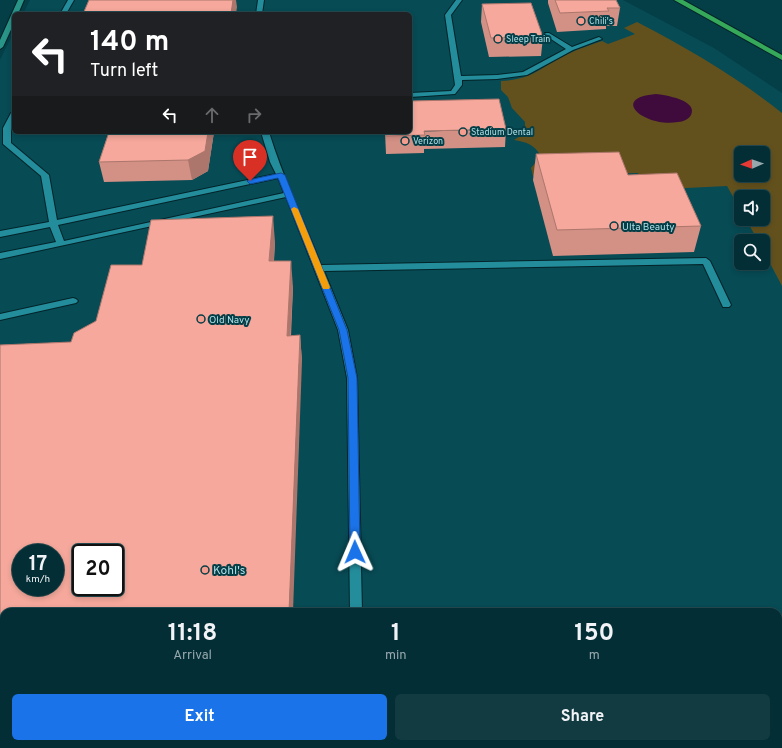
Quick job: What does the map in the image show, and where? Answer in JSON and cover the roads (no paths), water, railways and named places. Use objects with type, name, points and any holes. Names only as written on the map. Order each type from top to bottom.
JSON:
[{"type":"highway","points":[[678,0],[782,58]]},
{"type":"main road","points":[[16,12],[22,0]]},
{"type":"main road","points":[[0,47],[10,31]]},
{"type":"lane","points":[[64,12],[71,0]]},
{"type":"lane","points":[[259,12],[261,0]]},
{"type":"lane","points":[[412,95],[453,93],[459,85],[448,15],[459,0]]},
{"type":"lane","points":[[547,34],[571,49]]},
{"type":"lane","points":[[458,78],[497,77],[525,74],[571,49],[599,39]]},
{"type":"lane","points":[[12,119],[8,128],[8,144],[45,175],[53,224],[61,243]]},
{"type":"lane","points":[[265,134],[274,162],[281,175],[343,330],[352,378],[356,608]]},
{"type":"lane","points":[[0,234],[281,175]]},
{"type":"lane","points":[[0,256],[15,254],[288,194]]},
{"type":"lane","points":[[318,268],[706,261],[726,305]]},
{"type":"lane","points":[[0,317],[73,301]]},
{"type":"place","name":"Chili's","points":[[581,21]]},
{"type":"place","name":"Sleep Train","points":[[498,39]]},
{"type":"place","name":"Stadium Dental","points":[[463,132]]},
{"type":"place","name":"Verizon","points":[[405,141]]},
{"type":"place","name":"Ulta Beauty","points":[[614,226]]},
{"type":"place","name":"Old Navy","points":[[201,319]]},
{"type":"place","name":"Kohl's","points":[[205,570]]}]
